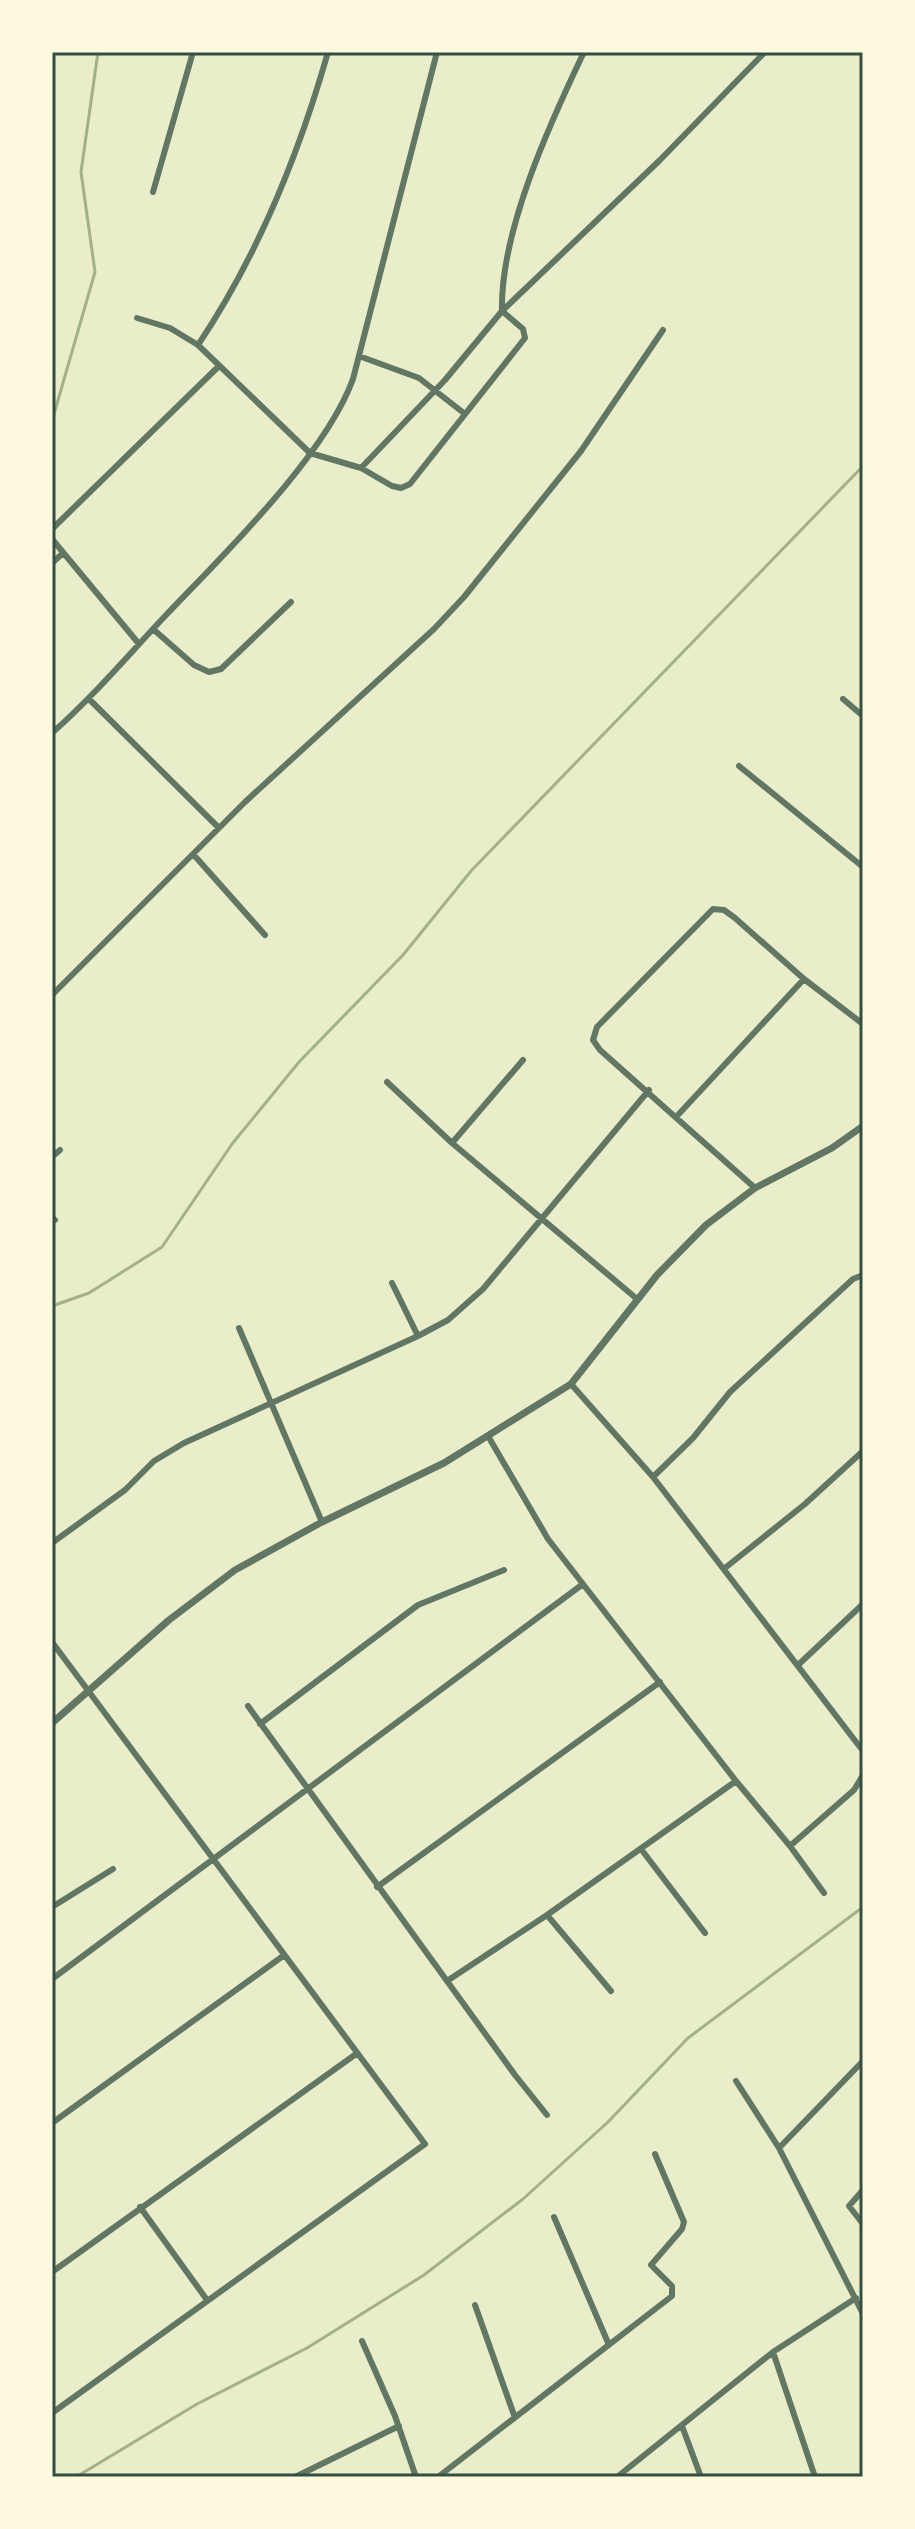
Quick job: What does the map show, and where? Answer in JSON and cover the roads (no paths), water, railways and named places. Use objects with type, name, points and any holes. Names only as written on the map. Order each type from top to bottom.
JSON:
[{"type":"street","points":[[153,192],[193,52]]},
{"type":"street","points":[[198,345],[221,312],[265,225],[306,122],[328,52]]},
{"type":"street","points":[[52,733],[90,700],[310,453],[347,397],[437,52]]},
{"type":"street","points":[[502,311],[503,279],[533,172],[584,52]]},
{"type":"street","points":[[361,468],[436,390],[502,311],[660,160],[765,52]]},
{"type":"street","points":[[137,318],[170,328],[198,345],[310,453],[361,468],[401,488],[410,484],[525,338],[523,329],[502,311]]},
{"type":"street","points":[[52,995],[219,828],[434,629],[464,597],[581,451],[663,330]]},
{"type":"street","points":[[359,356],[410,374],[465,414]]},
{"type":"street","points":[[52,529],[219,366]]},
{"type":"street","points":[[52,539],[139,644]]},
{"type":"street","points":[[52,563],[63,553]]},
{"type":"street","points":[[153,629],[194,665],[209,672],[221,669],[291,602]]},
{"type":"street","points":[[843,699],[863,716]]},
{"type":"street","points":[[90,700],[219,828]]},
{"type":"street","points":[[739,766],[863,867]]},
{"type":"street","points":[[193,854],[265,935]]},
{"type":"street","points":[[755,1188],[649,1090],[600,1050],[593,1040],[597,1027],[713,909],[724,910],[735,918],[804,979],[863,1024]]},
{"type":"street","points":[[677,1116],[804,979]]},
{"type":"street","points":[[452,1143],[523,1060]]},
{"type":"street","points":[[387,1082],[452,1143],[637,1299]]},
{"type":"street","points":[[52,1543],[125,1490],[154,1461],[184,1443],[448,1320],[483,1289],[649,1090]]},
{"type":"street","points":[[52,1723],[169,1620],[235,1570],[322,1522],[444,1463],[571,1384],[637,1299],[706,1225],[755,1188],[832,1148],[863,1126]]},
{"type":"street","points":[[52,1157],[60,1150]]},
{"type":"street","points":[[653,1477],[693,1438],[730,1392],[853,1279],[863,1275]]},
{"type":"street","points":[[392,1283],[418,1336]]},
{"type":"street","points":[[239,1328],[322,1522]]},
{"type":"street","points":[[571,1384],[653,1477],[863,1751]]},
{"type":"street","points":[[488,1436],[548,1539],[824,1893]]},
{"type":"street","points":[[725,1568],[805,1504],[863,1451]]},
{"type":"street","points":[[260,1724],[401,1616],[504,1570]]},
{"type":"street","points":[[52,1979],[215,1861],[583,1584]]},
{"type":"street","points":[[798,1665],[863,1604]]},
{"type":"street","points":[[52,1642],[425,2144],[52,2413]]},
{"type":"street","points":[[377,1887],[660,1682]]},
{"type":"street","points":[[248,1706],[377,1887],[547,2115]]},
{"type":"street","points":[[790,1846],[854,1790],[863,1775]]},
{"type":"street","points":[[447,1981],[547,1915],[736,1781]]},
{"type":"street","points":[[641,1849],[705,1933]]},
{"type":"street","points":[[52,1907],[113,1869]]},
{"type":"street","points":[[547,1915],[611,1991]]},
{"type":"street","points":[[52,2123],[283,1956]]},
{"type":"street","points":[[52,2272],[356,2054]]},
{"type":"street","points":[[779,2148],[863,2061]]},
{"type":"street","points":[[736,2081],[779,2148],[863,2314]]},
{"type":"street","points":[[438,2477],[514,2415],[672,2296],[672,2286],[651,2265],[682,2229],[684,2222],[655,2154]]},
{"type":"street","points":[[863,2190],[849,2206],[863,2224]]},
{"type":"street","points":[[140,2207],[207,2300]]},
{"type":"street","points":[[554,2217],[609,2345]]},
{"type":"street","points":[[617,2477],[773,2352],[856,2298]]},
{"type":"street","points":[[475,2305],[514,2415]]},
{"type":"street","points":[[362,2341],[399,2426],[416,2477]]},
{"type":"street","points":[[773,2352],[815,2477]]},
{"type":"street","points":[[295,2477],[399,2426]]},
{"type":"street","points":[[682,2426],[701,2477]]},
{"type":"waterway","points":[[52,421],[95,272],[81,172],[98,52]]},
{"type":"waterway","points":[[52,1306],[89,1293],[162,1247],[232,1144],[299,1062],[403,955],[471,871],[863,466]]},
{"type":"waterway","points":[[76,2477],[197,2404],[307,2348],[424,2275],[523,2199],[608,2122],[688,2038],[863,1907]]}]
